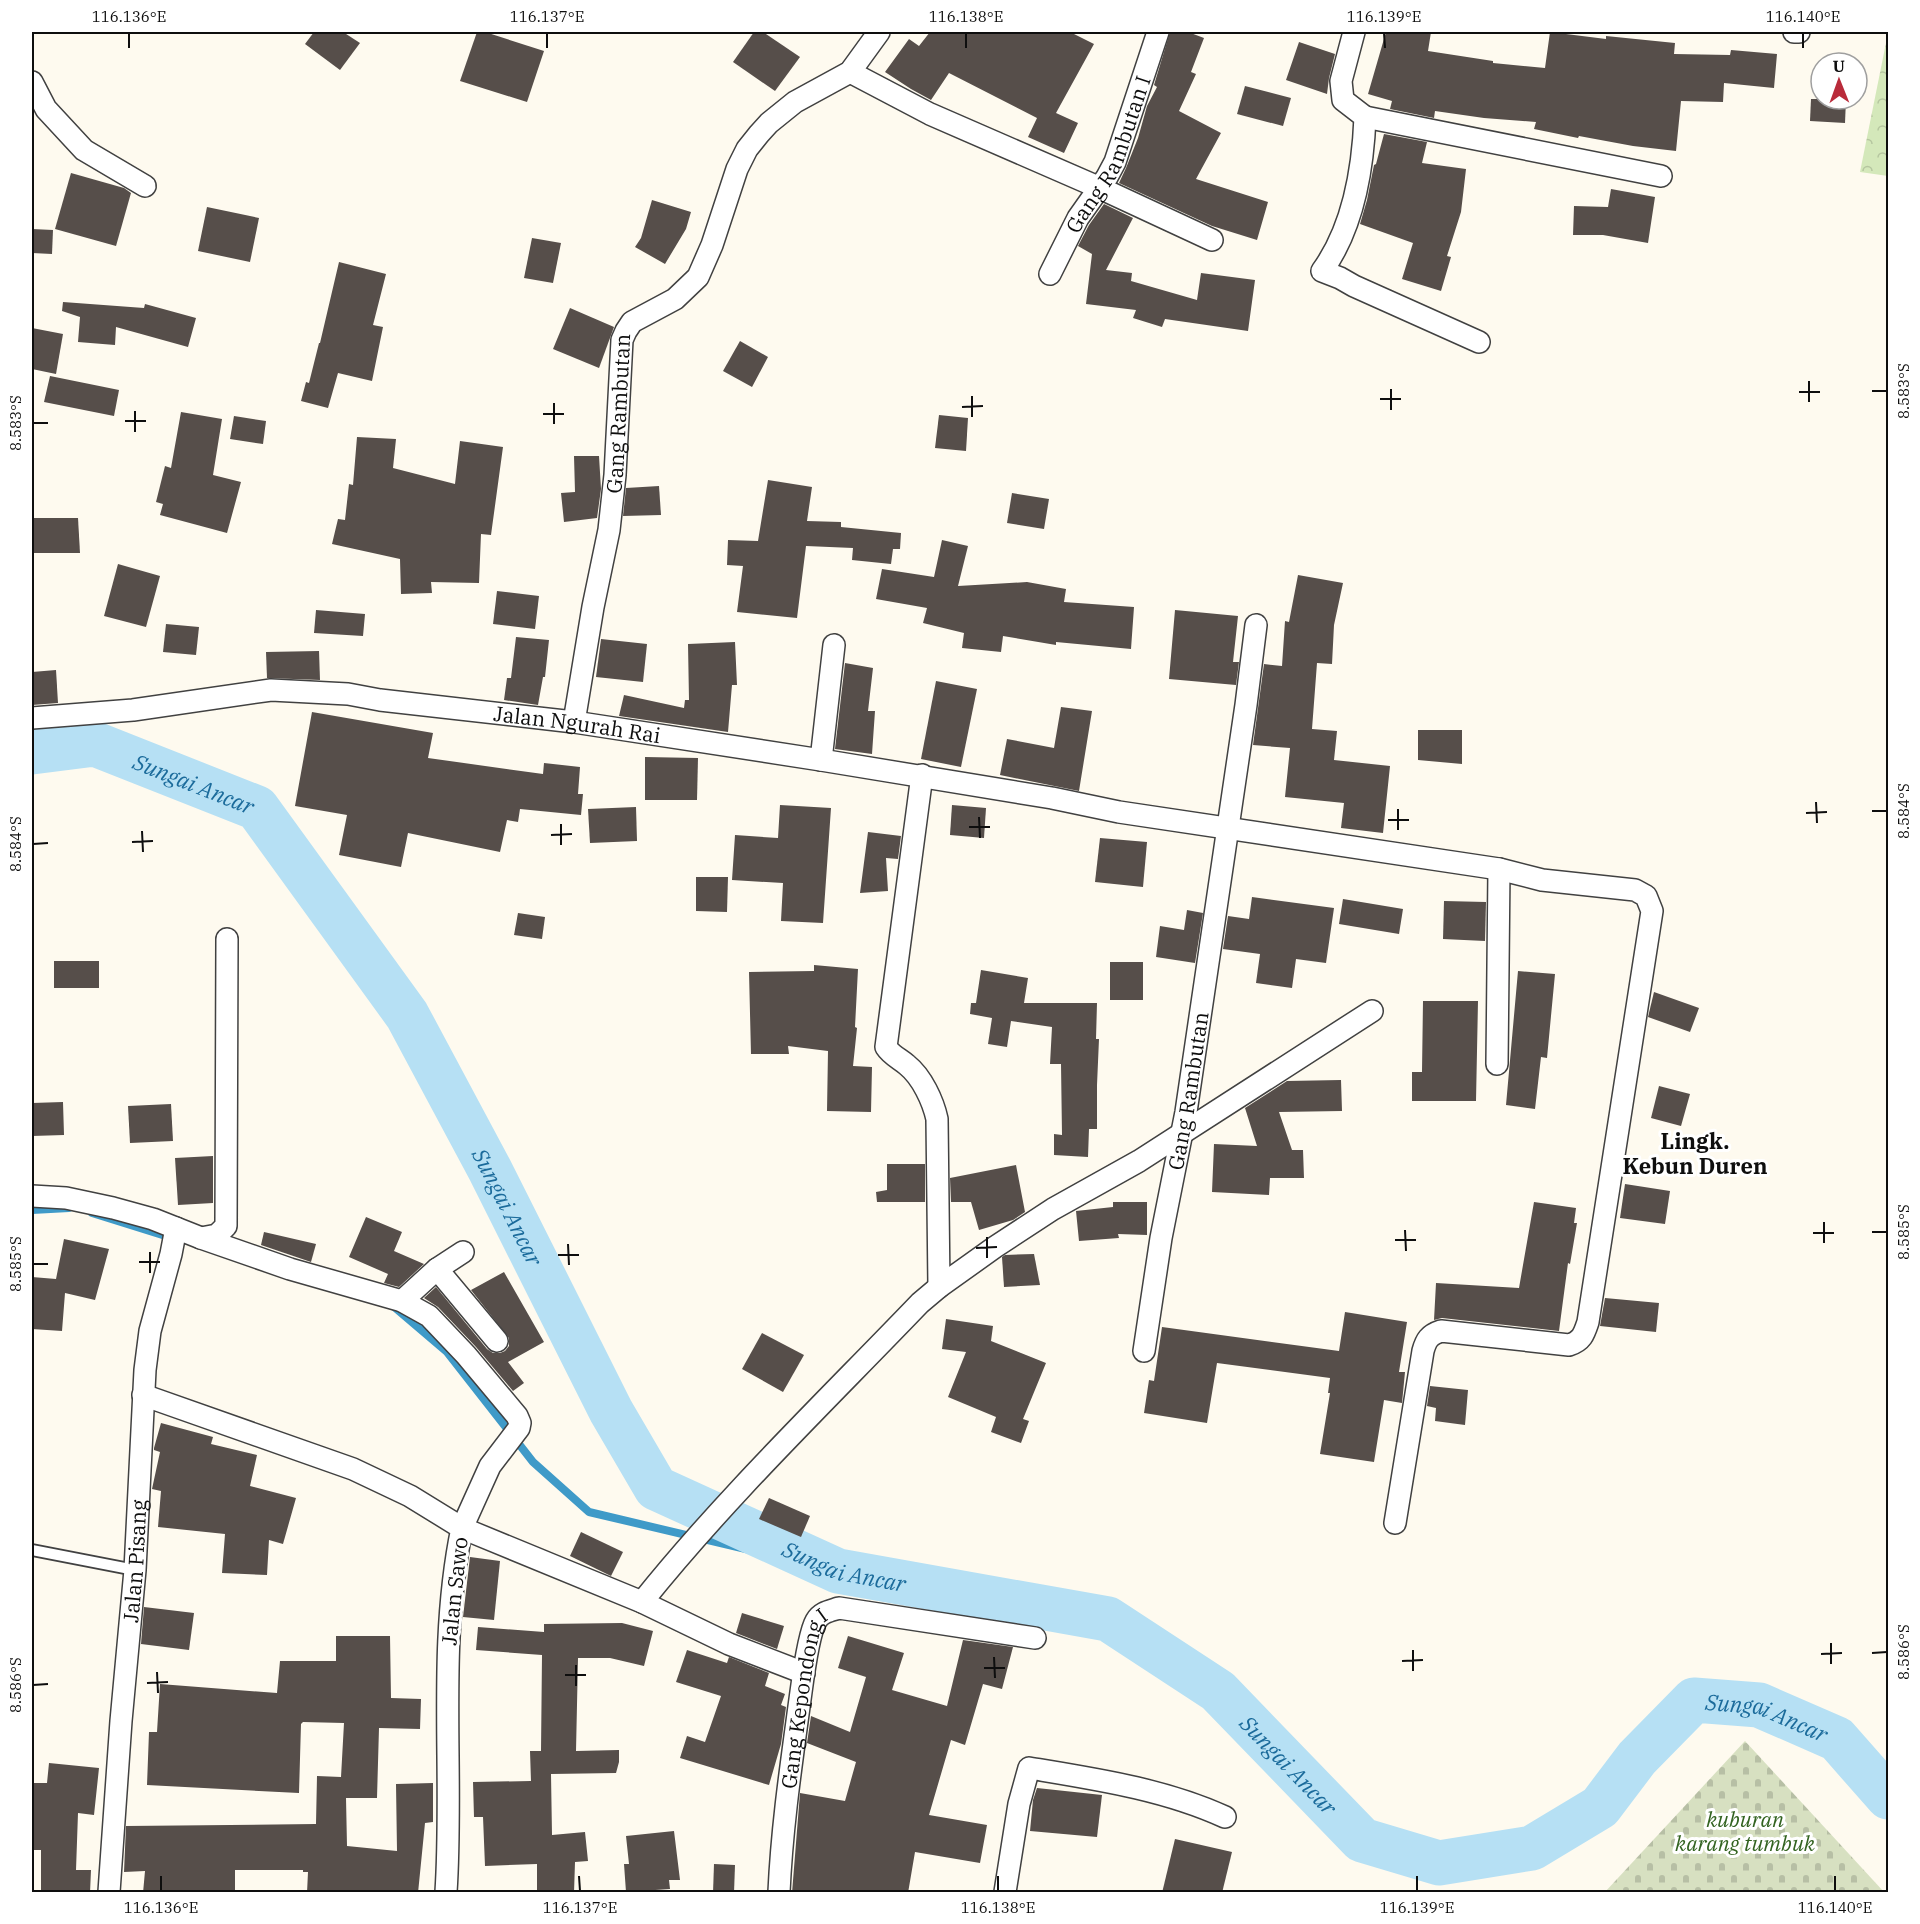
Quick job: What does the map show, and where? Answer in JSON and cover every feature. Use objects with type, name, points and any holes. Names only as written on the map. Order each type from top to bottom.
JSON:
[{"type":"street","name":"Gang Rambutan","points":[[574,722],[609,530],[624,335],[628,326],[675,299],[698,277],[712,244],[737,169],[747,149],[768,123],[795,102],[850,72],[879,32]]},
{"type":"street","name":"Gang Rambutan I","points":[[1050,274],[1078,218],[1107,177],[1118,154],[1158,32]]},
{"type":"street","points":[[1354,32],[1341,81],[1343,100],[1365,117],[1661,176]]},
{"type":"street","points":[[1794,32],[1799,32]]},
{"type":"street","points":[[850,72],[930,114],[1212,240]]},
{"type":"street","points":[[32,82],[46,109],[84,150],[145,186]]},
{"type":"street","points":[[1365,117],[1361,166],[1355,195],[1333,254],[1322,271],[1479,342]]},
{"type":"street","name":"Gang Rambutan","points":[[1144,1351],[1161,1238],[1183,1131],[1256,624]]},
{"type":"street","points":[[821,760],[834,645]]},
{"type":"street","name":"Jalan Ngurah Rai","points":[[32,718],[133,710],[271,690],[348,694],[380,700],[574,722],[821,760],[1052,798],[1119,812],[1499,869],[1542,880],[1635,890],[1646,896],[1652,911],[1588,1322],[1583,1336],[1578,1342],[1569,1345],[1441,1331],[1426,1340],[1395,1523]]},
{"type":"street","points":[[922,776],[885,1047],[909,1067],[929,1095],[937,1119],[939,1287]]},
{"type":"street","points":[[1497,1064],[1499,869]]},
{"type":"street","points":[[32,1196],[66,1198],[153,1219],[174,1239],[201,1239],[217,1235],[226,1226],[227,939]]},
{"type":"street","points":[[642,1602],[720,1510],[920,1303],[939,1287],[1024,1228],[1139,1161],[1372,1011]]},
{"type":"street","name":"Jalan Pisang","points":[[109,1893],[135,1570],[143,1395],[150,1331],[174,1239]]},
{"type":"street","points":[[201,1239],[290,1269],[402,1301],[429,1316],[466,1355],[517,1416],[519,1428],[498,1454],[476,1494],[462,1528],[642,1602],[729,1644],[804,1673]]},
{"type":"street","points":[[402,1301],[437,1269],[463,1252]]},
{"type":"street","points":[[437,1269],[497,1341]]},
{"type":"street","name":"Jalan Sawo","points":[[143,1395],[353,1469],[410,1496],[462,1528],[452,1588],[447,1664],[446,1893]]},
{"type":"street","name":"Gang Kepondong I","points":[[779,1893],[781,1846],[804,1673],[815,1623],[821,1615],[839,1608],[1035,1638]]},
{"type":"street","points":[[1005,1893],[1019,1804],[1029,1768],[1113,1782],[1201,1806],[1226,1817]]},
{"type":"lane","points":[[32,1550],[135,1570]]},
{"type":"green space","points":[[1888,33],[1888,176],[1860,172]]},
{"type":"green space","name":"kuburan karang tumbuk","points":[[1745,1741],[1884,1892],[1605,1892]]},
{"type":"building","points":[[314,32],[343,32],[360,43],[340,70],[305,44]]},
{"type":"building","points":[[477,32],[485,32],[544,51],[527,102],[460,81]]},
{"type":"building","points":[[754,32],[763,32],[800,57],[775,91],[733,62]]},
{"type":"building","points":[[930,32],[1070,32],[1094,44],[1056,113],[1078,123],[1064,153],[1028,137],[1037,118],[949,73],[931,100],[885,72],[909,39],[919,46]]},
{"type":"building","points":[[1170,32],[1188,32],[1204,38],[1191,72],[1196,74],[1179,111],[1221,133],[1196,179],[1268,202],[1257,240],[1212,226],[1119,183],[1138,138],[1147,106],[1157,87],[1154,85]]},
{"type":"building","points":[[1386,32],[1431,32],[1428,51],[1493,61],[1493,63],[1545,68],[1550,32],[1606,39],[1606,36],[1675,43],[1674,54],[1730,55],[1731,50],[1777,54],[1774,88],[1724,83],[1723,102],[1681,101],[1676,151],[1579,136],[1578,138],[1534,129],[1536,122],[1435,111],[1434,118],[1390,109],[1392,101],[1368,94]]},
{"type":"building","points":[[1299,42],[1335,54],[1327,94],[1286,80]]},
{"type":"building","points":[[1245,86],[1291,98],[1283,126],[1237,114]]},
{"type":"building","points":[[1810,111],[1846,111],[1845,123],[1810,121]]},
{"type":"building","points":[[1384,134],[1427,142],[1422,163],[1466,169],[1461,212],[1447,256],[1451,257],[1441,291],[1402,279],[1413,243],[1360,224]]},
{"type":"building","points":[[71,173],[124,188],[131,193],[116,246],[55,229]]},
{"type":"building","points":[[1611,189],[1655,197],[1648,243],[1603,235],[1573,235],[1574,206],[1608,207]]},
{"type":"building","points":[[652,200],[691,212],[686,229],[665,264],[635,247],[641,238]]},
{"type":"building","points":[[1104,204],[1133,218],[1106,270],[1132,273],[1131,281],[1197,300],[1201,273],[1255,280],[1248,331],[1165,319],[1162,327],[1133,318],[1136,310],[1086,304],[1092,254],[1078,246]]},
{"type":"building","points":[[207,207],[259,218],[250,262],[198,251]]},
{"type":"building","points":[[32,229],[53,230],[52,254],[32,253]]},
{"type":"building","points":[[532,238],[561,243],[553,283],[524,278]]},
{"type":"building","points":[[339,262],[386,274],[373,325],[383,327],[372,381],[338,373],[328,408],[301,401],[306,382],[309,383],[320,343]]},
{"type":"building","points":[[63,302],[144,308],[145,304],[196,318],[188,347],[116,327],[115,345],[78,342],[80,317],[62,311]]},
{"type":"building","points":[[570,308],[614,327],[599,368],[553,349]]},
{"type":"building","points":[[32,328],[63,334],[56,374],[32,369]]},
{"type":"building","points":[[740,341],[768,357],[752,387],[723,371]]},
{"type":"building","points":[[50,376],[119,390],[114,416],[44,402]]},
{"type":"building","points":[[181,412],[222,419],[213,475],[241,482],[227,533],[160,515],[163,504],[156,502],[165,466],[171,468]]},
{"type":"building","points":[[939,415],[968,418],[966,451],[935,448]]},
{"type":"building","points":[[234,416],[266,421],[263,444],[230,439]]},
{"type":"building","points":[[357,437],[396,439],[393,468],[455,484],[460,441],[503,447],[491,535],[481,534],[479,583],[431,582],[432,593],[401,594],[400,559],[332,544],[338,519],[345,520],[349,484],[353,485]]},
{"type":"building","points":[[574,456],[599,456],[601,489],[597,518],[564,522],[561,493],[575,492]]},
{"type":"building","points":[[768,480],[812,487],[807,521],[841,522],[841,527],[901,533],[900,549],[893,549],[891,564],[852,560],[853,548],[806,546],[797,618],[737,612],[743,566],[727,565],[728,540],[758,541]]},
{"type":"building","points":[[659,486],[661,515],[623,516],[626,488]]},
{"type":"building","points":[[1012,493],[1049,499],[1044,529],[1007,523]]},
{"type":"building","points":[[32,518],[78,518],[80,553],[32,553]]},
{"type":"building","points":[[942,540],[968,546],[958,586],[1027,582],[1066,589],[1064,602],[1134,607],[1131,649],[1056,642],[1056,645],[1003,636],[1001,652],[962,648],[964,633],[923,623],[927,608],[876,599],[882,569],[934,577]]},
{"type":"building","points":[[118,564],[160,576],[146,627],[104,616]]},
{"type":"building","points":[[1298,575],[1343,583],[1334,625],[1332,664],[1317,663],[1312,729],[1337,731],[1334,760],[1390,766],[1383,833],[1341,828],[1344,803],[1285,797],[1290,748],[1253,745],[1264,664],[1282,666],[1285,621],[1289,622]]},
{"type":"building","points":[[497,591],[539,596],[535,629],[493,624]]},
{"type":"building","points":[[316,610],[365,614],[363,636],[314,633]]},
{"type":"building","points":[[1175,610],[1238,616],[1233,662],[1239,662],[1236,685],[1169,679]]},
{"type":"building","points":[[166,624],[199,627],[196,655],[163,652]]},
{"type":"building","points":[[516,637],[549,640],[545,677],[543,677],[538,705],[504,700],[507,678],[511,678]]},
{"type":"building","points":[[601,639],[647,644],[643,682],[596,677]]},
{"type":"building","points":[[735,642],[737,685],[732,685],[728,732],[619,716],[624,695],[684,708],[685,700],[689,700],[688,644]]},
{"type":"building","points":[[319,651],[320,680],[267,678],[266,652]]},
{"type":"building","points":[[845,663],[873,668],[868,711],[875,711],[872,754],[835,749]]},
{"type":"building","points":[[56,670],[58,703],[32,705],[32,672]]},
{"type":"building","points":[[936,681],[977,689],[961,767],[921,759]]},
{"type":"building","points":[[1061,707],[1092,711],[1079,791],[1000,775],[1007,739],[1054,748]]},
{"type":"building","points":[[312,712],[433,733],[428,758],[543,774],[544,763],[580,767],[578,794],[583,794],[581,815],[520,809],[518,822],[507,820],[500,852],[408,833],[401,867],[339,855],[347,815],[295,806]]},
{"type":"building","points":[[1418,730],[1462,730],[1462,764],[1418,760]]},
{"type":"building","points":[[645,757],[698,758],[697,800],[645,800]]},
{"type":"building","points":[[780,805],[831,808],[823,923],[781,921],[783,883],[732,880],[735,835],[778,838]]},
{"type":"building","points":[[952,805],[986,808],[984,838],[950,835]]},
{"type":"building","points":[[636,807],[637,841],[590,843],[588,809]]},
{"type":"building","points":[[868,832],[901,836],[898,859],[886,858],[888,891],[860,893]]},
{"type":"building","points":[[1100,838],[1147,842],[1143,887],[1095,882]]},
{"type":"building","points":[[696,877],[728,877],[727,912],[696,911]]},
{"type":"building","points":[[1252,897],[1334,908],[1326,963],[1296,959],[1292,988],[1256,983],[1260,954],[1223,949],[1228,916],[1249,919]]},
{"type":"building","points":[[1343,899],[1403,909],[1399,934],[1339,924]]},
{"type":"building","points":[[1444,901],[1486,902],[1485,941],[1443,939]]},
{"type":"building","points":[[1187,910],[1203,913],[1195,963],[1156,957],[1160,926],[1184,930]]},
{"type":"building","points":[[518,913],[545,917],[542,939],[514,935]]},
{"type":"building","points":[[54,961],[99,961],[99,988],[54,988]]},
{"type":"building","points":[[1110,962],[1143,962],[1143,1000],[1110,1000]]},
{"type":"building","points":[[814,965],[858,969],[855,1027],[857,1028],[853,1066],[872,1067],[871,1112],[827,1111],[828,1051],[788,1046],[789,1054],[751,1054],[749,972],[814,971]]},
{"type":"building","points":[[981,970],[1028,978],[1024,1003],[1097,1003],[1096,1039],[1099,1039],[1097,1129],[1089,1129],[1088,1157],[1054,1155],[1054,1134],[1062,1135],[1061,1064],[1050,1064],[1052,1027],[1011,1021],[1007,1047],[988,1044],[992,1018],[970,1014],[971,1003],[976,1003]]},
{"type":"building","points":[[1518,971],[1555,974],[1547,1058],[1541,1057],[1535,1109],[1506,1105]]},
{"type":"building","points":[[1654,992],[1699,1008],[1690,1032],[1648,1017]]},
{"type":"building","points":[[1423,1001],[1478,1001],[1476,1101],[1412,1101],[1412,1072],[1422,1072]]},
{"type":"building","points":[[1341,1080],[1342,1111],[1279,1112],[1292,1150],[1303,1150],[1304,1178],[1270,1178],[1269,1195],[1212,1192],[1214,1144],[1257,1146],[1245,1108],[1287,1081]]},
{"type":"building","points":[[1659,1086],[1690,1094],[1681,1126],[1651,1118]]},
{"type":"building","points":[[63,1102],[64,1135],[32,1136],[32,1103]]},
{"type":"building","points":[[171,1104],[173,1141],[130,1143],[128,1106]]},
{"type":"building","points":[[213,1156],[213,1203],[178,1205],[175,1158]]},
{"type":"building","points":[[887,1164],[925,1164],[925,1202],[877,1202],[876,1192],[887,1190]]},
{"type":"building","points":[[1016,1165],[1025,1212],[1013,1220],[979,1230],[971,1202],[951,1202],[950,1178]]},
{"type":"building","points":[[1625,1184],[1670,1191],[1665,1224],[1620,1218]]},
{"type":"building","points":[[1113,1202],[1147,1202],[1147,1235],[1118,1234],[1119,1238],[1079,1241],[1076,1211],[1113,1207]]},
{"type":"building","points":[[1534,1202],[1576,1208],[1574,1223],[1577,1223],[1570,1264],[1568,1263],[1559,1331],[1442,1318],[1434,1320],[1436,1283],[1519,1288]]},
{"type":"building","points":[[366,1217],[402,1232],[394,1251],[424,1264],[399,1287],[384,1283],[388,1274],[349,1257]]},
{"type":"building","points":[[264,1232],[316,1244],[311,1262],[261,1245]]},
{"type":"building","points":[[64,1239],[109,1249],[95,1300],[65,1293],[62,1331],[32,1329],[32,1277],[56,1279]]},
{"type":"building","points":[[1034,1254],[1040,1285],[1004,1287],[1002,1257]]},
{"type":"building","points":[[504,1272],[544,1342],[508,1362],[524,1383],[513,1391],[438,1307],[424,1298],[436,1287],[487,1349],[493,1353],[500,1353],[509,1346],[509,1338],[471,1290]]},
{"type":"building","points":[[1605,1298],[1659,1303],[1656,1332],[1600,1326]]},
{"type":"building","points":[[1345,1312],[1407,1322],[1399,1372],[1405,1372],[1402,1403],[1384,1400],[1374,1462],[1320,1454],[1330,1393],[1328,1393],[1330,1378],[1217,1363],[1207,1423],[1144,1413],[1149,1380],[1154,1381],[1162,1327],[1339,1351]]},
{"type":"building","points":[[946,1319],[993,1326],[991,1341],[1046,1363],[1023,1419],[1029,1421],[1021,1443],[991,1432],[996,1417],[948,1397],[966,1352],[942,1349]]},
{"type":"building","points":[[762,1333],[804,1355],[783,1392],[742,1369]]},
{"type":"building","points":[[1430,1386],[1468,1390],[1465,1425],[1435,1421],[1436,1408],[1427,1406]]},
{"type":"building","points":[[161,1423],[213,1437],[211,1444],[257,1455],[250,1486],[296,1498],[283,1544],[269,1540],[267,1575],[222,1573],[225,1534],[158,1527],[161,1491],[152,1489],[160,1452],[154,1448]]},
{"type":"building","points":[[769,1498],[810,1516],[801,1537],[759,1519]]},
{"type":"building","points":[[581,1532],[623,1552],[611,1576],[570,1556]]},
{"type":"building","points":[[470,1557],[500,1561],[494,1620],[463,1617]]},
{"type":"building","points":[[144,1607],[194,1613],[189,1650],[141,1644]]},
{"type":"building","points":[[742,1613],[784,1626],[777,1649],[736,1633]]},
{"type":"building","points":[[622,1623],[653,1631],[644,1666],[610,1658],[578,1658],[576,1751],[619,1750],[616,1773],[551,1774],[552,1835],[585,1832],[588,1861],[575,1862],[574,1893],[537,1893],[537,1864],[485,1866],[483,1817],[474,1817],[473,1782],[531,1781],[530,1751],[541,1751],[542,1655],[476,1650],[478,1627],[544,1632],[544,1624]]},
{"type":"building","points":[[336,1636],[390,1636],[391,1698],[421,1699],[420,1729],[379,1728],[377,1798],[346,1798],[347,1846],[397,1851],[396,1784],[433,1783],[433,1822],[425,1823],[418,1893],[307,1893],[308,1872],[303,1872],[303,1870],[235,1870],[235,1893],[143,1893],[145,1871],[124,1872],[126,1826],[316,1824],[317,1776],[341,1777],[344,1723],[303,1722],[301,1724],[299,1793],[147,1785],[149,1732],[157,1732],[160,1684],[277,1693],[280,1661],[336,1661]]},
{"type":"building","points":[[848,1636],[904,1653],[892,1690],[947,1706],[963,1640],[1013,1647],[1002,1689],[983,1684],[965,1745],[951,1740],[929,1815],[987,1825],[980,1863],[915,1852],[908,1893],[792,1893],[800,1793],[845,1801],[856,1762],[807,1743],[811,1716],[850,1732],[866,1677],[838,1668]]},
{"type":"building","points":[[687,1650],[727,1663],[729,1657],[769,1673],[765,1686],[785,1694],[781,1705],[786,1707],[781,1744],[769,1785],[680,1758],[687,1736],[705,1742],[721,1696],[676,1682]]},
{"type":"building","points":[[49,1763],[99,1768],[94,1815],[78,1813],[76,1870],[91,1870],[90,1893],[41,1893],[41,1850],[32,1850],[32,1783],[47,1783]]},
{"type":"building","points":[[1037,1788],[1102,1795],[1097,1837],[1030,1831],[1033,1800]]},
{"type":"building","points":[[674,1831],[680,1880],[669,1880],[670,1889],[626,1892],[624,1864],[629,1864],[626,1836]]},
{"type":"building","points":[[1175,1839],[1232,1852],[1222,1893],[1162,1893]]},
{"type":"building","points":[[714,1864],[735,1865],[734,1893],[713,1893]]},
{"type":"waterway","name":"Sungai Ancar","points":[[32,752],[95,744],[257,808],[407,1015],[490,1170],[611,1411],[656,1488],[838,1571],[1108,1619],[1218,1691],[1362,1840],[1439,1863],[1532,1848],[1600,1807],[1637,1758],[1694,1700],[1759,1705],[1837,1739],[1888,1797]]},
{"type":"waterway","points":[[32,1210],[69,1208]]},
{"type":"waterway","points":[[92,1213],[172,1238]]},
{"type":"waterway","points":[[393,1306],[447,1352],[533,1462],[589,1512],[838,1571]]},
{"type":"district","name":"Lingk. Kebun Duren","points":[[1695,1152]]}]
